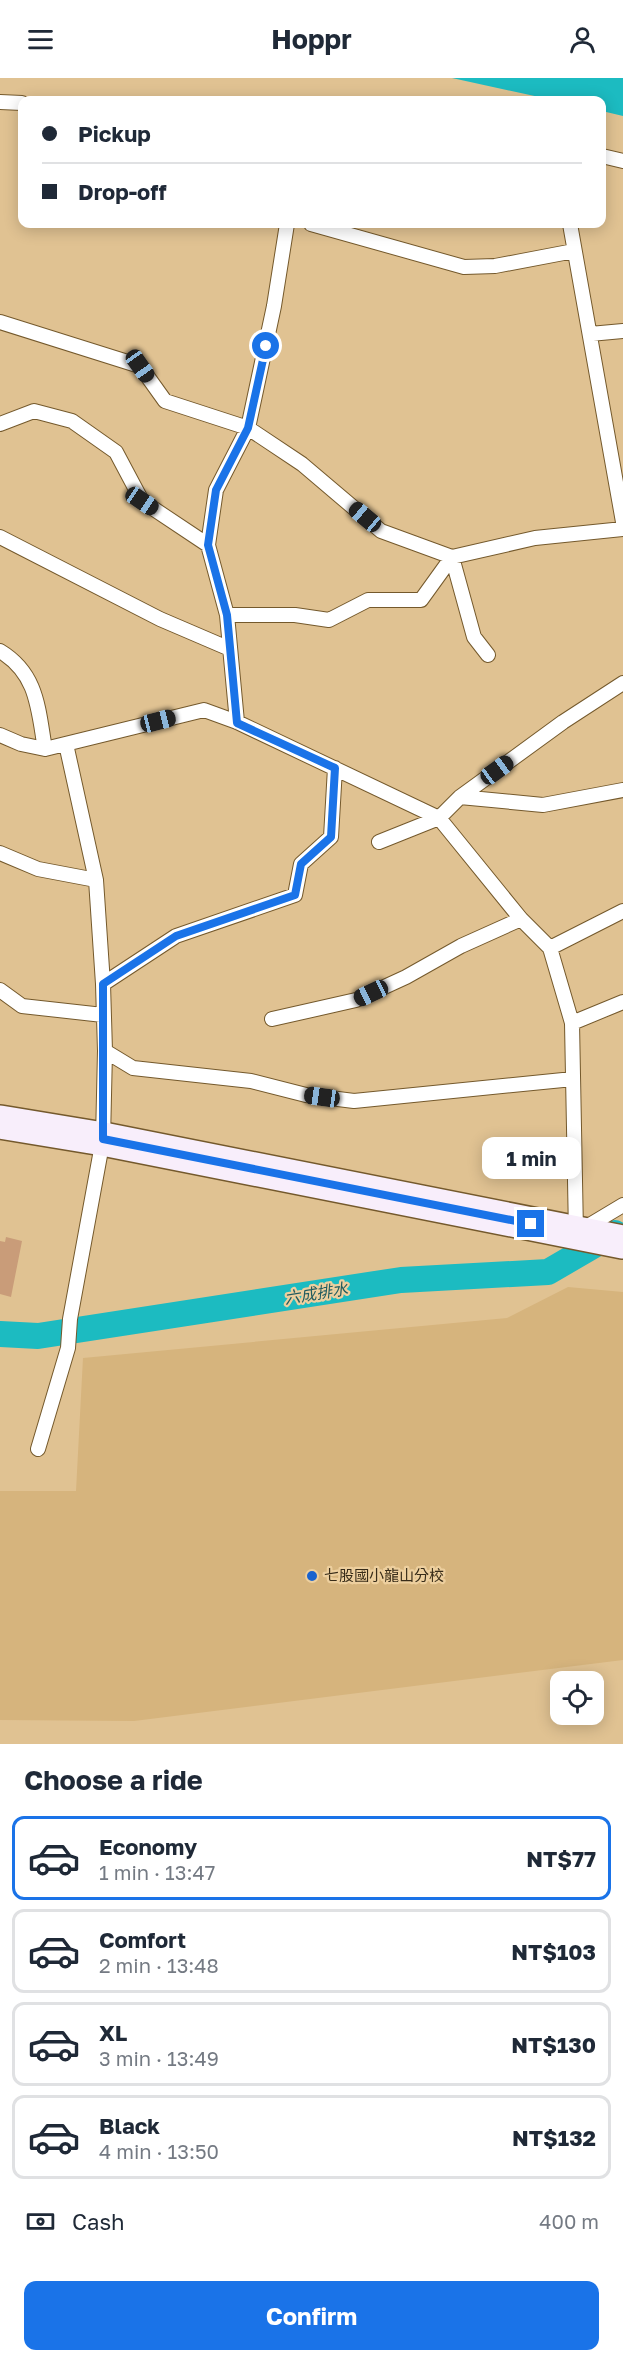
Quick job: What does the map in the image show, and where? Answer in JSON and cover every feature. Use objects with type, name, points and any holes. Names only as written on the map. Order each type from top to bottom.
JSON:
[{"type":"main road","points":[[0,1122],[103,1139],[623,1242]]},
{"type":"lane","points":[[0,102],[18,103]]},
{"type":"lane","points":[[606,157],[623,161]]},
{"type":"lane","points":[[237,723],[227,615],[208,545],[216,490],[248,428],[274,306],[286,228]]},
{"type":"lane","points":[[325,228],[464,267],[495,266],[574,251]]},
{"type":"lane","points":[[571,228],[590,334],[617,455],[623,522]]},
{"type":"lane","points":[[0,322],[140,366],[165,401],[248,428],[302,464],[381,531],[452,557],[536,538],[623,529]]},
{"type":"lane","points":[[590,334],[623,331]]},
{"type":"lane","points":[[0,424],[34,411],[72,421],[116,452],[142,501],[208,545]]},
{"type":"lane","points":[[0,537],[160,619],[230,649]]},
{"type":"lane","points":[[227,615],[295,615],[329,620],[368,600],[421,600],[452,557]]},
{"type":"lane","points":[[452,557],[474,637],[488,655]]},
{"type":"lane","points":[[0,651],[26,673],[34,689],[45,749]]},
{"type":"lane","points":[[379,842],[439,818],[460,797],[563,722],[623,683]]},
{"type":"lane","points":[[0,735],[21,744],[45,749],[204,710],[335,768],[439,818],[521,919],[550,948],[572,1023],[576,1233],[623,1205]]},
{"type":"lane","points":[[38,1449],[68,1348],[70,1319],[103,1139],[105,1051],[96,880],[66,744]]},
{"type":"lane","points":[[103,984],[176,936],[295,895],[301,864],[331,837],[335,768]]},
{"type":"lane","points":[[460,797],[543,805],[623,790]]},
{"type":"lane","points":[[0,853],[38,869],[96,880]]},
{"type":"lane","points":[[550,948],[623,911]]},
{"type":"lane","points":[[272,1019],[356,1000],[406,977],[461,946],[521,919]]},
{"type":"lane","points":[[0,990],[22,1005],[103,1015]]},
{"type":"lane","points":[[572,1023],[623,1002]]},
{"type":"lane","points":[[105,1051],[133,1068],[251,1081],[306,1095],[354,1101],[573,1079]]},
{"type":"shaded area","name":"七股國小龍山分校","points":[[568,1287],[623,1292],[623,1660],[134,1721],[0,1720],[0,1491],[76,1491],[83,1358],[507,1318]]},
{"type":"water","points":[[452,78],[623,78],[623,116],[606,112],[606,96],[535,96]]},
{"type":"building","points":[[6,1237],[22,1241],[11,1297],[0,1294],[0,1241],[5,1242]]},
{"type":"waterway","name":"六成排水","points":[[0,1334],[38,1336],[401,1280],[548,1272],[615,1233]]},
{"type":"place","name":"七股國小龍山分校","points":[[312,1576]]},
{"type":"route","points":[[266,346],[248,428],[216,490],[208,545],[227,615],[237,723],[335,768],[331,837],[301,864],[295,895],[176,936],[103,984],[105,1051],[103,1139],[531,1224]]}]
